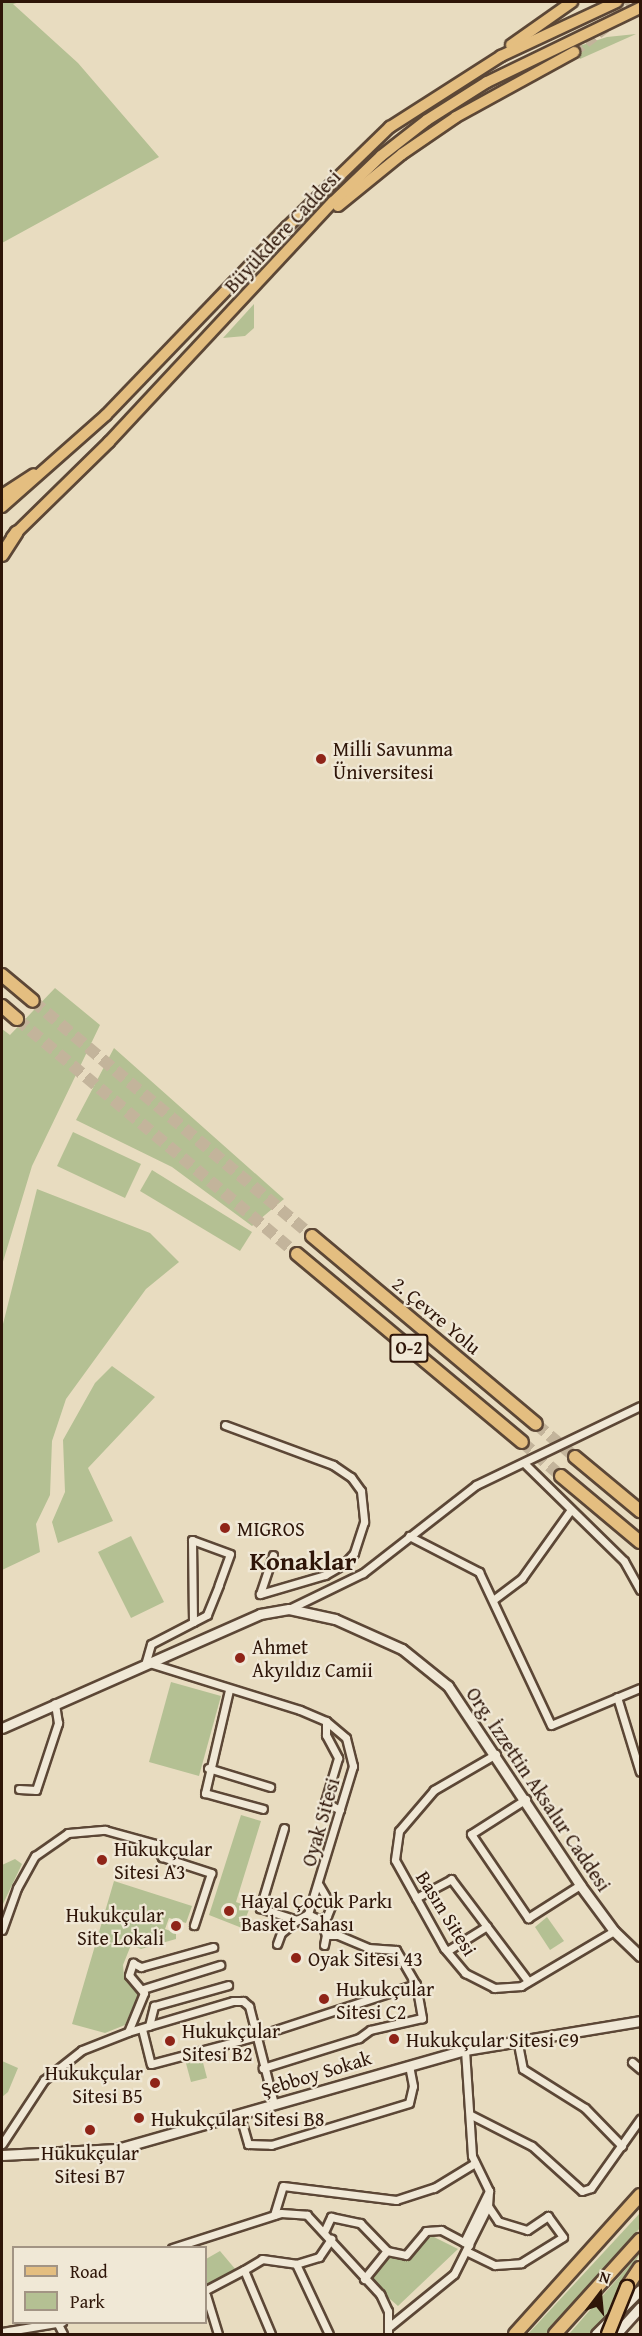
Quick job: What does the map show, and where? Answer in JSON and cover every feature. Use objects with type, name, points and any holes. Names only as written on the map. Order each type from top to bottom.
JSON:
[{"type":"highway","points":[[2,555],[17,532]]},
{"type":"highway","points":[[2,975],[33,1001]]},
{"type":"highway","points":[[2,1006],[17,1019]]},
{"type":"highway","name":"2. Çevre Yolu","points":[[312,1236],[536,1424]]},
{"type":"highway","name":"O-2","points":[[297,1254],[522,1442]]},
{"type":"highway","points":[[575,1457],[640,1511]]},
{"type":"highway","points":[[561,1476],[640,1542]]},
{"type":"highway","points":[[515,2334],[640,2195]]},
{"type":"highway","points":[[555,2334],[640,2240]]},
{"type":"highway","points":[[608,2334],[627,2287],[640,2268]]},
{"type":"main road","points":[[501,56],[512,44],[572,2]]},
{"type":"main road","name":"Büyükdere Caddesi","points":[[2,507],[106,415],[360,154],[422,104],[501,56],[617,2]]},
{"type":"main road","name":"Büyükdere Caddesi","points":[[2,547],[154,395],[309,227],[370,165],[427,120],[537,55],[640,8]]},
{"type":"main road","points":[[309,227],[402,153],[456,117],[574,52]]},
{"type":"main road","points":[[2,495],[46,470]]},
{"type":"main road","name":"Org. İzzettin Aksalur Caddesi","points":[[2,1728],[146,1662],[260,1614],[290,1609],[335,1619],[414,1656],[462,1702],[580,1885],[614,1931],[640,1956]]},
{"type":"main road","name":"Şebboy Sokak","points":[[2,2155],[117,2149],[409,2064],[465,2050],[518,2044],[640,2021]]},
{"type":"main road","points":[[596,2334],[640,2290]]},
{"type":"main road","points":[[616,2334],[640,2307]]},
{"type":"street","points":[[290,1609],[352,1581],[476,1485],[640,1406]]},
{"type":"street","points":[[225,1425],[333,1465],[351,1477],[361,1491],[364,1522],[354,1553],[344,1564],[325,1575],[260,1594],[273,1556]]},
{"type":"street","points":[[524,1463],[570,1511],[624,1561],[640,1590]]},
{"type":"street","points":[[493,1600],[522,1578],[570,1511]]},
{"type":"street","points":[[410,1536],[479,1572],[551,1725],[640,1688]]},
{"type":"street","points":[[146,1662],[150,1644],[207,1615],[230,1554],[192,1539],[193,1622]]},
{"type":"street","name":"Oyak Sitesi","points":[[146,1662],[326,1721],[346,1738],[353,1766],[319,1885],[308,1914]]},
{"type":"street","points":[[229,1690],[208,1768],[205,1793],[263,1809]]},
{"type":"street","points":[[617,1697],[640,1772]]},
{"type":"street","points":[[19,1789],[36,1790],[58,1723],[56,1702]]},
{"type":"street","points":[[326,1721],[326,1735],[338,1758],[326,1803],[340,1810]]},
{"type":"street","name":"Basın Sitesi","points":[[496,1754],[434,1790],[399,1831],[395,1860],[447,1951],[465,1973],[494,1988],[521,1986],[614,1931]]},
{"type":"street","points":[[208,1768],[270,1787]]},
{"type":"street","points":[[526,1799],[471,1834],[528,1918],[580,1885]]},
{"type":"street","points":[[284,1828],[260,1908],[297,1920]]},
{"type":"street","points":[[2,1930],[17,1888],[35,1856],[68,1833],[105,1830],[155,1844],[162,1857],[211,1874],[194,1925]]},
{"type":"street","points":[[416,1898],[451,1879],[528,1981]]},
{"type":"street","points":[[319,1885],[331,1906],[327,1916],[320,1920]]},
{"type":"street","points":[[277,1944],[281,1933],[308,1914],[320,1920],[326,1935],[324,1945]]},
{"type":"street","points":[[447,1951],[487,1926]]},
{"type":"street","points":[[263,2068],[359,2038],[370,2030],[422,2018],[416,1984],[396,1950],[368,1948],[338,1935],[326,1935]]},
{"type":"street","points":[[128,2032],[143,1998],[142,1989],[129,1975],[133,1964],[141,1967],[213,1947]]},
{"type":"street","points":[[142,1989],[220,1965]]},
{"type":"street","points":[[228,1985],[153,2006],[145,2027],[151,2064],[257,2036],[416,1984]]},
{"type":"street","points":[[2,2144],[44,2080],[82,2050],[128,2032],[243,2001],[249,2006],[274,2104]]},
{"type":"street","points":[[518,2044],[524,2069],[585,2108],[622,2146]]},
{"type":"street","points":[[465,2050],[475,2163],[489,2191],[488,2206],[466,2246]]},
{"type":"street","points":[[632,2062],[640,2069]]},
{"type":"street","points":[[242,2123],[248,2144],[271,2145],[409,2103],[413,2086],[409,2064]]},
{"type":"street","points":[[471,2115],[532,2146],[582,2190],[591,2188],[640,2119]]},
{"type":"street","points":[[274,2215],[283,2186],[396,2200],[434,2188],[475,2163]]},
{"type":"street","points":[[390,2326],[454,2274],[489,2191]]},
{"type":"street","points":[[324,2232],[331,2217],[360,2223],[387,2251],[406,2255],[426,2231],[441,2230],[495,2265],[521,2263],[562,2237],[548,2216],[527,2230],[498,2221],[488,2206]]},
{"type":"street","points":[[175,2246],[274,2215],[307,2215],[380,2294],[390,2326],[388,2334]]},
{"type":"street","points":[[207,2289],[262,2259],[296,2264],[319,2257],[331,2239]]},
{"type":"street","points":[[364,2279],[387,2251]]},
{"type":"street","points":[[296,2264],[329,2334]]},
{"type":"street","points":[[244,2270],[271,2334]]},
{"type":"street","points":[[207,2298],[218,2334]]},
{"type":"street","points":[[2,2332],[54,2324]]},
{"type":"green space","points":[[2,2],[20,2],[13,4],[78,63],[159,157],[2,243]]},
{"type":"green space","points":[[636,34],[580,59],[573,48],[607,37]]},
{"type":"green space","points":[[254,304],[254,328],[245,336],[223,338]]},
{"type":"green space","points":[[55,988],[100,1025],[32,1166],[2,1265],[2,1029],[10,1035]]},
{"type":"green space","points":[[114,1048],[284,1199],[252,1226],[172,1167],[76,1120]]},
{"type":"green space","points":[[73,1132],[141,1164],[125,1198],[57,1166]]},
{"type":"green space","points":[[152,1170],[252,1232],[240,1251],[140,1191]]},
{"type":"green space","points":[[37,1189],[150,1233],[179,1262],[146,1289],[66,1399],[52,1441],[50,1495],[36,1524],[40,1552],[2,1570],[2,1328]]},
{"type":"green space","points":[[112,1366],[155,1397],[88,1468],[113,1521],[58,1543],[52,1522],[65,1492],[63,1440],[95,1383]]},
{"type":"green space","points":[[131,1536],[164,1602],[131,1618],[98,1552]]},
{"type":"green space","points":[[171,1682],[221,1696],[199,1776],[149,1762]]},
{"type":"green space","points":[[241,1815],[261,1821],[236,1902],[250,1907],[242,1928],[209,1915]]},
{"type":"green space","points":[[15,1859],[22,1864],[3,1904],[2,1865]]},
{"type":"green space","points":[[114,1881],[192,1906],[186,1923],[169,1918],[165,1929],[176,1933],[176,1939],[141,1949],[131,1945],[123,1965],[124,1977],[138,1995],[125,2025],[105,2033],[72,2024]]},
{"type":"green space","points":[[547,1917],[564,1941],[550,1950],[535,1927]]},
{"type":"green space","points":[[200,2051],[207,2078],[191,2082],[184,2056]]},
{"type":"green space","points":[[2,2061],[18,2068],[8,2092],[2,2097]]},
{"type":"green space","points":[[640,2213],[640,2228],[555,2326],[546,2334],[528,2334]]},
{"type":"green space","points":[[430,2235],[458,2249],[398,2306],[367,2279],[388,2256],[408,2259]]},
{"type":"green space","points":[[220,2251],[236,2270],[207,2284],[207,2258]]},
{"type":"green space","points":[[640,2253],[607,2318],[590,2334],[569,2334]]},
{"type":"tunnel","points":[[574,52],[606,28],[628,2]]},
{"type":"tunnel","points":[[33,1001],[312,1236]]},
{"type":"tunnel","points":[[17,1019],[297,1254]]},
{"type":"tunnel","points":[[536,1424],[575,1457]]},
{"type":"tunnel","points":[[522,1442],[561,1476]]},
{"type":"place","name":"Milli Savunma Üniversitesi","points":[[321,759]]},
{"type":"place","name":"MIGROS","points":[[225,1528]]},
{"type":"place","name":"Ahmet Akyıldız Camii","points":[[240,1658]]},
{"type":"place","name":"Hukukçular Sitesi A3","points":[[102,1860]]},
{"type":"place","name":"Hayal Çocuk Parkı Basket Sahası","points":[[229,1911]]},
{"type":"place","name":"Hukukçular Site Lokali","points":[[176,1926]]},
{"type":"place","name":"Oyak Sitesi 43","points":[[296,1958]]},
{"type":"place","name":"Hukukçular Sitesi C2","points":[[324,1999]]},
{"type":"place","name":"Hukukçular Sitesi C9","points":[[394,2039]]},
{"type":"place","name":"Hukukçular Sitesi B2","points":[[170,2041]]},
{"type":"place","name":"Hukukçular Sitesi B5","points":[[155,2083]]},
{"type":"place","name":"Hukukçular Sitesi B8","points":[[139,2118]]},
{"type":"place","name":"Hukukçular Sitesi B7","points":[[90,2130]]},
{"type":"district","name":"Konaklar","points":[[303,1561]]}]
